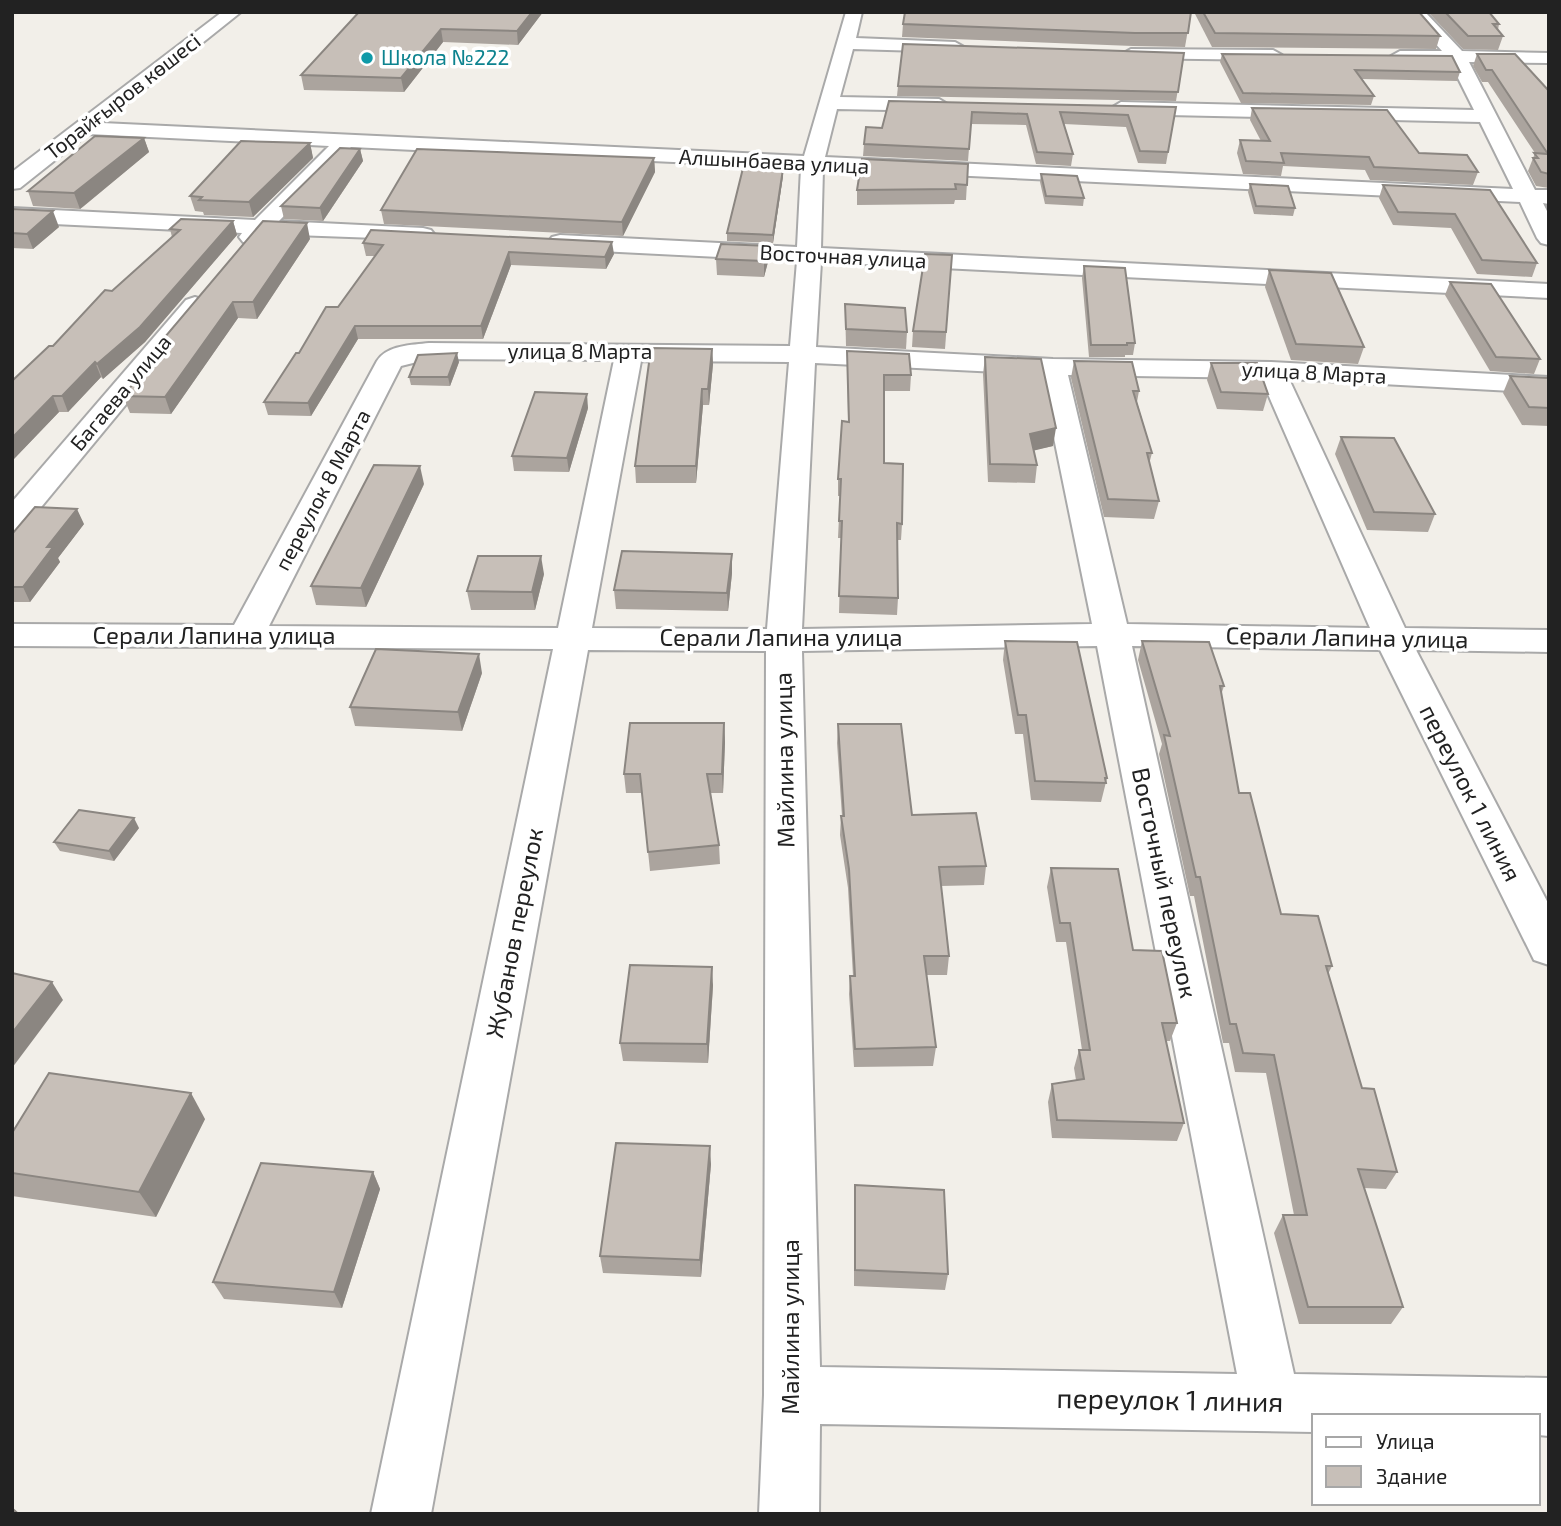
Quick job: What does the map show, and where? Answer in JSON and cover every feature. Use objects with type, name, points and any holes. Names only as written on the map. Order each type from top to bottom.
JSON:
[{"type":"street","name":"Торайғыров көшесі","points":[[12,183],[233,12]]},
{"type":"street","points":[[1412,15],[1457,57],[1549,239]]},
{"type":"street","points":[[850,28],[969,48]]},
{"type":"street","name":"Майлина улица","points":[[789,1514],[792,1395],[784,640],[809,256],[812,164],[850,28]]},
{"type":"street","points":[[1106,53],[1295,55]]},
{"type":"street","points":[[1376,56],[1549,58]]},
{"type":"street","points":[[829,103],[952,105]]},
{"type":"street","points":[[1103,108],[1487,116]]},
{"type":"street","name":"Алшынбаева улица","points":[[83,128],[1549,197]]},
{"type":"street","points":[[234,258],[261,226],[345,141]]},
{"type":"street","points":[[12,215],[453,236]]},
{"type":"street","name":"Восточная улица","points":[[535,241],[1549,291]]},
{"type":"street","name":"Багаева улица","points":[[12,523],[207,290]]},
{"type":"street","name":"Жубанов переулок","points":[[401,1514],[629,352]]},
{"type":"street","name":"улица 8 Марта","points":[[408,353],[803,354],[1053,367],[1271,370],[1549,385]]},
{"type":"street","name":"переулок 8 Марта","points":[[246,636],[390,361],[408,353]]},
{"type":"street","name":"Восточный переулок","points":[[1053,367],[1112,635],[1271,1401]]},
{"type":"street","name":"переулок 1 линия","points":[[1271,370],[1392,638],[1549,948]]},
{"type":"street","name":"Серали Лапина улица","points":[[12,635],[784,640],[1112,635],[1549,641]]},
{"type":"street","name":"переулок 1 линия","points":[[792,1395],[1549,1407]]},
{"type":"building","name":"Школа №222","points":[[359,12],[532,12],[517,31],[441,29],[401,78],[301,75]]},
{"type":"building","points":[[905,12],[1191,12],[1188,33],[1135,33],[903,24]]},
{"type":"building","points":[[1203,12],[1419,12],[1440,36],[1215,33]]},
{"type":"building","points":[[1445,12],[1489,12],[1499,24],[1493,24],[1503,36],[1468,36]]},
{"type":"building","points":[[903,44],[1184,53],[1178,92],[898,86]]},
{"type":"building","points":[[1222,54],[1452,56],[1460,72],[1355,70],[1374,96],[1243,93]]},
{"type":"building","points":[[1477,54],[1515,54],[1549,91],[1549,174],[1541,172],[1533,158],[1538,158],[1534,153],[1548,154],[1492,70],[1486,70]]},
{"type":"building","points":[[889,101],[1176,107],[1168,152],[1140,151],[1128,115],[1060,112],[1073,154],[1037,152],[1027,114],[972,112],[969,149],[864,144],[866,127],[882,128]]},
{"type":"building","points":[[1252,108],[1387,110],[1419,153],[1467,155],[1478,172],[1374,167],[1369,157],[1281,153],[1284,163],[1246,161],[1240,140],[1270,141]]},
{"type":"building","points":[[95,136],[144,138],[74,193],[28,191]]},
{"type":"building","points":[[241,141],[310,143],[249,202],[199,200],[202,197],[190,196]]},
{"type":"building","points":[[340,148],[360,149],[320,208],[281,206]]},
{"type":"building","points":[[417,149],[654,158],[622,222],[381,210]]},
{"type":"building","points":[[862,159],[968,164],[967,185],[955,184],[956,189],[857,190]]},
{"type":"building","points":[[743,168],[783,169],[773,235],[727,233]]},
{"type":"building","points":[[1041,174],[1077,176],[1084,198],[1046,196]]},
{"type":"building","points":[[1250,184],[1288,186],[1295,208],[1256,206]]},
{"type":"building","points":[[1383,185],[1490,190],[1537,263],[1482,260],[1455,214],[1398,212]]},
{"type":"building","points":[[12,209],[53,211],[27,234],[12,233]]},
{"type":"building","points":[[181,219],[233,221],[140,327],[97,364],[95,362],[62,396],[53,396],[12,438],[12,381],[49,346],[53,346],[105,290],[112,291],[180,230],[170,229]]},
{"type":"building","points":[[263,221],[307,223],[253,302],[233,302],[165,397],[123,396],[163,347],[159,344]]},
{"type":"building","points":[[371,230],[612,242],[605,257],[509,252],[481,326],[355,326],[308,403],[264,402],[296,353],[299,353],[326,307],[338,307],[383,245],[363,243]]},
{"type":"building","points":[[721,244],[768,246],[764,261],[716,259]]},
{"type":"building","points":[[925,254],[952,255],[946,332],[913,331]]},
{"type":"building","points":[[1084,266],[1125,268],[1135,343],[1091,345]]},
{"type":"building","points":[[1269,270],[1331,273],[1364,347],[1296,344]]},
{"type":"building","points":[[1450,282],[1491,284],[1540,359],[1496,357]]},
{"type":"building","points":[[845,304],[905,308],[907,332],[846,329]]},
{"type":"building","points":[[651,348],[712,349],[708,389],[702,389],[696,466],[635,466]]},
{"type":"building","points":[[847,351],[909,354],[911,375],[884,375],[884,463],[903,464],[902,524],[897,523],[898,598],[839,596],[842,521],[839,521],[841,479],[838,479],[842,421],[849,422]]},
{"type":"building","points":[[457,353],[448,377],[409,377],[418,355]]},
{"type":"building","points":[[985,357],[1041,359],[1056,428],[1030,434],[1037,465],[990,464]]},
{"type":"building","points":[[1074,361],[1132,362],[1139,391],[1133,391],[1152,453],[1147,453],[1159,501],[1108,499]]},
{"type":"building","points":[[1211,363],[1257,363],[1268,394],[1221,392]]},
{"type":"building","points":[[1510,376],[1549,378],[1549,408],[1529,407]]},
{"type":"building","points":[[535,392],[587,394],[567,458],[512,456]]},
{"type":"building","points":[[1341,437],[1394,438],[1435,514],[1374,512]]},
{"type":"building","points":[[374,465],[420,466],[361,588],[311,586]]},
{"type":"building","points":[[35,507],[77,509],[47,547],[53,547],[23,587],[12,587],[12,534]]},
{"type":"building","points":[[622,551],[732,554],[727,593],[614,590]]},
{"type":"building","points":[[478,556],[541,556],[532,592],[467,591]]},
{"type":"building","points":[[1005,641],[1077,642],[1106,783],[1035,781],[1026,715],[1018,715]]},
{"type":"building","points":[[1142,641],[1209,642],[1224,686],[1220,686],[1239,793],[1250,793],[1281,914],[1318,916],[1332,966],[1326,966],[1362,1088],[1374,1089],[1397,1172],[1358,1169],[1403,1307],[1308,1307],[1283,1215],[1307,1215],[1274,1055],[1243,1053],[1236,1024],[1230,1024],[1200,877],[1196,877],[1164,735],[1170,736]]},
{"type":"building","points":[[376,649],[479,654],[458,712],[350,707]]},
{"type":"building","points":[[630,723],[724,723],[722,774],[707,774],[719,845],[648,852],[640,774],[624,774]]},
{"type":"building","points":[[838,724],[901,724],[912,815],[976,813],[986,866],[939,867],[949,956],[924,956],[936,1047],[855,1049],[850,976],[855,976],[849,869],[841,816],[844,816]]},
{"type":"building","points":[[79,810],[134,818],[109,851],[54,842]]},
{"type":"building","points":[[1051,868],[1118,869],[1133,950],[1162,951],[1177,1023],[1162,1023],[1184,1123],[1057,1120],[1052,1084],[1084,1079],[1079,1050],[1090,1050],[1070,923],[1060,923]]},
{"type":"building","points":[[630,965],[712,967],[707,1044],[620,1043]]},
{"type":"building","points":[[12,973],[52,982],[12,1033]]},
{"type":"building","points":[[49,1073],[191,1093],[139,1192],[12,1173],[12,1133]]},
{"type":"building","points":[[616,1143],[710,1146],[700,1260],[600,1256]]},
{"type":"building","points":[[261,1163],[373,1172],[334,1292],[213,1282]]},
{"type":"building","points":[[855,1185],[944,1190],[948,1274],[855,1270]]},
{"type":"place","name":"Школа №222","points":[[367,58]]}]
